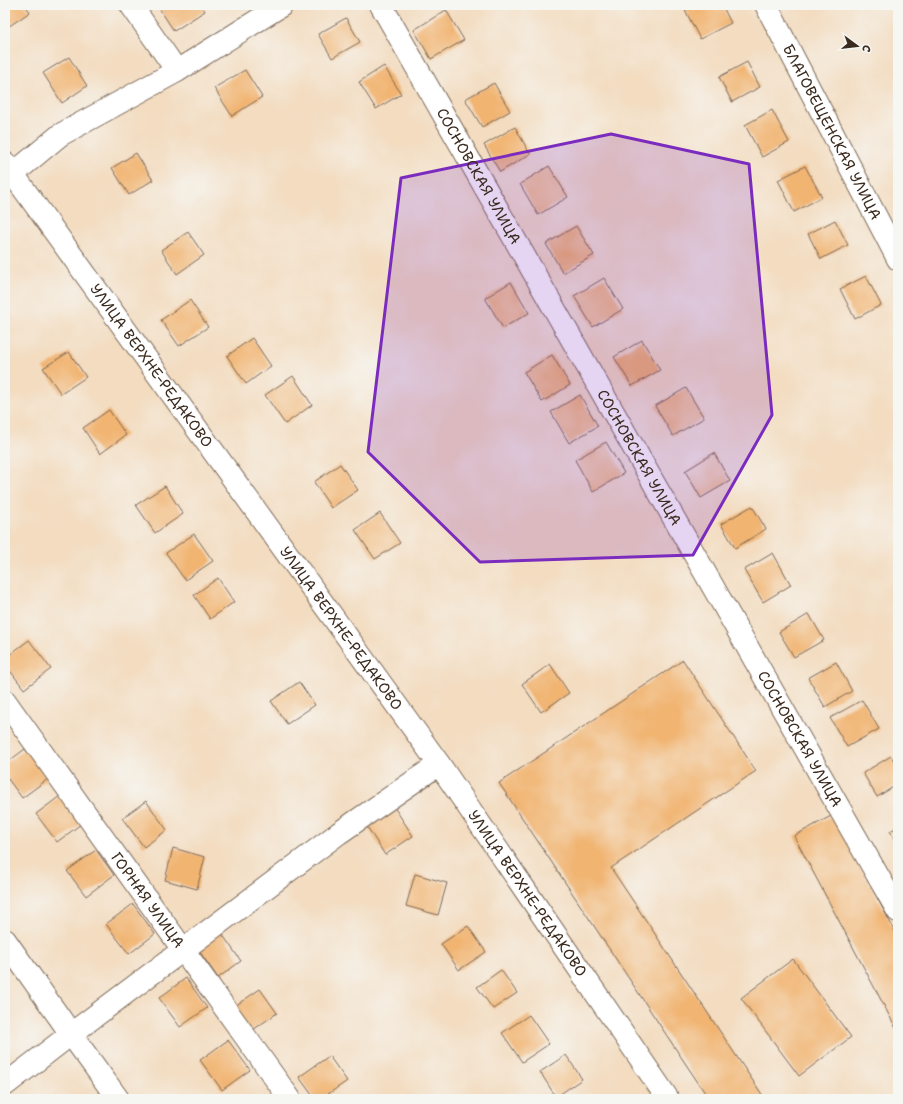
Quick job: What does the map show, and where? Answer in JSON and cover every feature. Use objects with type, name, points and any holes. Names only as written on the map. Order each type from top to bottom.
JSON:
[{"type":"street","points":[[131,5],[177,70]]},
{"type":"street","points":[[8,172],[60,135],[177,70],[282,5]]},
{"type":"street","name":"СОСНОВСКАЯ УЛИЦА","points":[[381,5],[898,910]]},
{"type":"street","name":"БЛАГОВЕЩЕНСКАЯ УЛИЦА","points":[[766,5],[898,259]]},
{"type":"street","name":"УЛИЦА ВЕРХНЕ-РЕДАКОВО","points":[[8,172],[439,764],[668,1099]]},
{"type":"street","name":"ГОРНАЯ УЛИЦА","points":[[5,701],[290,1099]]},
{"type":"street","points":[[5,1085],[339,833],[439,764]]},
{"type":"street","points":[[5,940],[118,1099]]},
{"type":"highlighted area","points":[[611,134],[749,164],[772,415],[693,555],[480,562],[368,452],[401,178]]},
{"type":"building","points":[[5,5],[25,5],[30,12],[5,29]]},
{"type":"building","points":[[157,5],[201,5],[205,11],[174,31]]},
{"type":"building","points":[[694,5],[722,5],[731,23],[700,39],[685,10]]},
{"type":"building","points":[[446,10],[464,40],[431,59],[414,30]]},
{"type":"building","points":[[346,18],[360,42],[332,58],[318,34]]},
{"type":"building","points":[[69,57],[87,86],[62,103],[43,73]]},
{"type":"building","points":[[747,62],[760,87],[732,102],[719,77]]},
{"type":"building","points":[[384,66],[401,94],[376,109],[359,82]]},
{"type":"building","points":[[245,70],[262,97],[232,116],[214,88]]},
{"type":"building","points":[[494,83],[510,111],[482,127],[465,99]]},
{"type":"building","points":[[772,110],[789,142],[762,157],[745,125]]},
{"type":"building","points":[[515,127],[530,154],[500,172],[484,145]]},
{"type":"building","points":[[136,153],[153,180],[129,195],[112,168]]},
{"type":"building","points":[[549,166],[568,197],[538,215],[520,184]]},
{"type":"building","points":[[805,166],[822,197],[794,212],[778,180]]},
{"type":"building","points":[[835,220],[848,245],[821,259],[808,234]]},
{"type":"building","points":[[576,226],[594,255],[563,273],[546,244]]},
{"type":"building","points":[[188,232],[204,255],[177,274],[161,250]]},
{"type":"building","points":[[866,276],[881,305],[855,319],[840,289]]},
{"type":"building","points":[[604,278],[623,309],[593,327],[574,296]]},
{"type":"building","points":[[511,282],[529,313],[503,328],[485,298]]},
{"type":"building","points":[[190,300],[208,327],[179,346],[161,320]]},
{"type":"building","points":[[252,338],[271,366],[246,384],[227,356]]},
{"type":"building","points":[[642,340],[660,370],[632,386],[614,357]]},
{"type":"building","points":[[69,352],[86,377],[61,394],[43,368]]},
{"type":"building","points":[[552,355],[570,385],[542,402],[524,372]]},
{"type":"building","points":[[293,376],[312,405],[285,424],[265,395]]},
{"type":"building","points":[[686,388],[704,418],[673,436],[655,406]]},
{"type":"building","points":[[580,395],[598,426],[569,443],[551,412]]},
{"type":"building","points":[[109,410],[126,435],[100,454],[83,428]]},
{"type":"building","points":[[606,442],[624,473],[593,492],[575,460]]},
{"type":"building","points":[[714,453],[730,481],[701,498],[685,471]]},
{"type":"building","points":[[340,464],[358,490],[331,508],[314,482]]},
{"type":"building","points":[[165,486],[183,514],[155,533],[136,505]]},
{"type":"building","points":[[752,506],[766,529],[735,548],[721,524]]},
{"type":"building","points":[[380,513],[400,543],[375,559],[355,530]]},
{"type":"building","points":[[194,534],[213,561],[185,580],[166,553]]},
{"type":"building","points":[[773,553],[791,585],[763,602],[744,570]]},
{"type":"building","points":[[218,578],[234,602],[210,619],[194,595]]},
{"type":"building","points":[[809,614],[824,640],[794,657],[779,632]]},
{"type":"building","points":[[29,640],[51,669],[24,689],[5,664],[5,658]]},
{"type":"building","points":[[683,660],[756,771],[611,868],[765,1099],[709,1099],[499,783]]},
{"type":"building","points":[[836,662],[852,691],[825,707],[808,678]]},
{"type":"building","points":[[550,664],[569,693],[541,712],[522,684]]},
{"type":"building","points":[[299,682],[315,705],[287,724],[271,701]]},
{"type":"building","points":[[862,700],[879,729],[847,747],[830,718]]},
{"type":"building","points":[[25,749],[48,779],[22,798],[5,775],[5,764]]},
{"type":"building","points":[[891,756],[898,767],[898,784],[877,797],[863,773]]},
{"type":"building","points":[[60,796],[81,824],[57,842],[36,814]]},
{"type":"building","points":[[146,801],[167,830],[144,847],[122,818]]},
{"type":"building","points":[[394,807],[413,836],[385,855],[366,825]]},
{"type":"building","points":[[833,815],[898,937],[898,1032],[794,836]]},
{"type":"building","points":[[898,827],[898,845],[890,831]]},
{"type":"building","points":[[173,848],[205,857],[197,889],[165,880]]},
{"type":"building","points":[[96,850],[114,875],[86,896],[67,871]]},
{"type":"building","points":[[415,874],[447,883],[438,915],[406,906]]},
{"type":"building","points":[[133,904],[155,934],[129,954],[106,924]]},
{"type":"building","points":[[468,926],[486,952],[459,970],[441,944]]},
{"type":"building","points":[[220,931],[241,961],[218,978],[197,948]]},
{"type":"building","points":[[793,959],[851,1037],[799,1076],[741,998]]},
{"type":"building","points":[[501,970],[517,993],[493,1009],[477,987]]},
{"type":"building","points":[[186,978],[207,1008],[180,1027],[159,998]]},
{"type":"building","points":[[260,989],[277,1013],[250,1032],[232,1008]]},
{"type":"building","points":[[529,1015],[549,1044],[522,1062],[502,1033]]},
{"type":"building","points":[[228,1040],[250,1070],[222,1090],[200,1060]]},
{"type":"building","points":[[566,1055],[582,1079],[556,1097],[540,1072]]},
{"type":"building","points":[[329,1056],[347,1081],[321,1099],[315,1099],[299,1077]]}]
